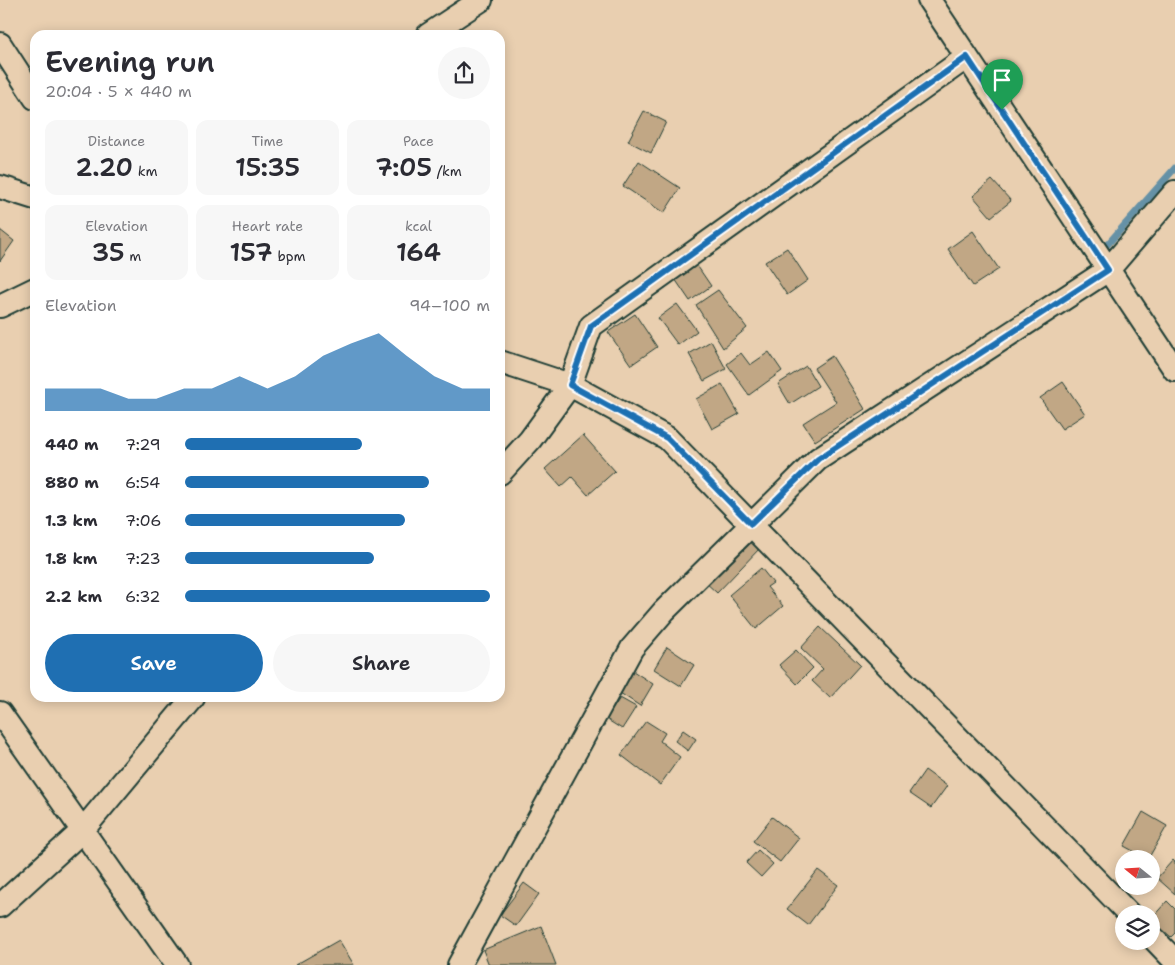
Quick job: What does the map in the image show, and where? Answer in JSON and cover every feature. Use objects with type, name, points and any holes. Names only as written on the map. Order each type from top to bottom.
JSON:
[{"type":"street","points":[[436,30],[481,0]]},
{"type":"street","points":[[929,0],[1175,370]]},
{"type":"street","points":[[0,44],[30,90]]},
{"type":"street","points":[[505,468],[530,440],[570,385],[591,326],[967,57]]},
{"type":"street","points":[[0,187],[30,196]]},
{"type":"street","points":[[459,965],[632,648],[664,611],[818,459],[1108,270],[1175,192]]},
{"type":"street","points":[[0,306],[30,291]]},
{"type":"street","points":[[505,364],[570,385],[667,438],[1120,905]]},
{"type":"street","points":[[0,906],[82,831],[190,702]]},
{"type":"street","points":[[0,713],[177,965]]},
{"type":"street","points":[[1160,945],[1175,961]]},
{"type":"building","points":[[644,111],[666,122],[651,153],[628,141]]},
{"type":"building","points":[[639,161],[680,188],[664,213],[623,186]]},
{"type":"building","points":[[992,180],[1011,201],[991,217],[973,196]]},
{"type":"building","points":[[0,230],[14,241],[0,261]]},
{"type":"building","points":[[973,231],[999,269],[973,286],[948,249]]},
{"type":"building","points":[[787,248],[808,280],[787,295],[765,262]]},
{"type":"building","points":[[696,264],[711,286],[690,301],[675,279]]},
{"type":"building","points":[[718,290],[747,328],[723,348],[696,305]]},
{"type":"building","points":[[677,304],[697,331],[678,345],[658,318]]},
{"type":"building","points":[[635,314],[657,347],[631,365],[608,332]]},
{"type":"building","points":[[711,341],[726,369],[704,381],[689,354]]},
{"type":"building","points":[[769,352],[782,371],[749,395],[727,364],[741,353],[750,365]]},
{"type":"building","points":[[832,356],[865,409],[815,441],[803,423],[836,402],[814,368]]},
{"type":"building","points":[[806,366],[818,386],[790,404],[778,384]]},
{"type":"building","points":[[1063,382],[1085,414],[1062,429],[1040,398]]},
{"type":"building","points":[[722,384],[739,414],[712,429],[696,399]]},
{"type":"building","points":[[583,435],[615,471],[588,495],[572,477],[561,487],[545,469]]},
{"type":"building","points":[[748,534],[761,547],[717,593],[704,581]]},
{"type":"building","points":[[761,568],[773,583],[767,587],[783,606],[756,629],[729,595]]},
{"type":"building","points":[[820,627],[860,665],[830,698],[812,681],[823,669],[801,648]]},
{"type":"building","points":[[667,647],[694,665],[681,686],[654,669]]},
{"type":"building","points":[[796,650],[813,668],[797,684],[779,665]]},
{"type":"building","points":[[633,671],[653,684],[640,706],[620,693]]},
{"type":"building","points":[[620,698],[636,707],[622,729],[606,719]]},
{"type":"building","points":[[646,721],[665,733],[660,741],[680,757],[660,785],[621,755]]},
{"type":"building","points":[[683,730],[696,739],[688,751],[675,741]]},
{"type":"building","points":[[925,770],[947,786],[931,808],[909,793]]},
{"type":"building","points":[[1143,812],[1167,826],[1153,850],[1131,850],[1124,846]]},
{"type":"building","points":[[772,817],[799,838],[780,862],[753,841]]},
{"type":"building","points":[[758,850],[773,864],[761,877],[746,863]]},
{"type":"building","points":[[1173,860],[1175,862],[1175,894],[1160,881],[1160,875]]},
{"type":"building","points":[[818,870],[838,885],[808,925],[787,909]]},
{"type":"building","points":[[524,883],[539,894],[516,926],[500,915]]},
{"type":"building","points":[[1167,901],[1175,909],[1175,933],[1171,937],[1160,927],[1160,909]]},
{"type":"building","points":[[541,926],[556,965],[489,965],[483,950]]},
{"type":"building","points":[[339,940],[354,965],[295,965]]},
{"type":"waterway","points":[[1106,246],[1175,168]]},
{"type":"route","points":[[967,57],[1002,110],[1108,270],[818,459],[751,524],[667,438],[570,385],[591,326],[967,57]]}]
